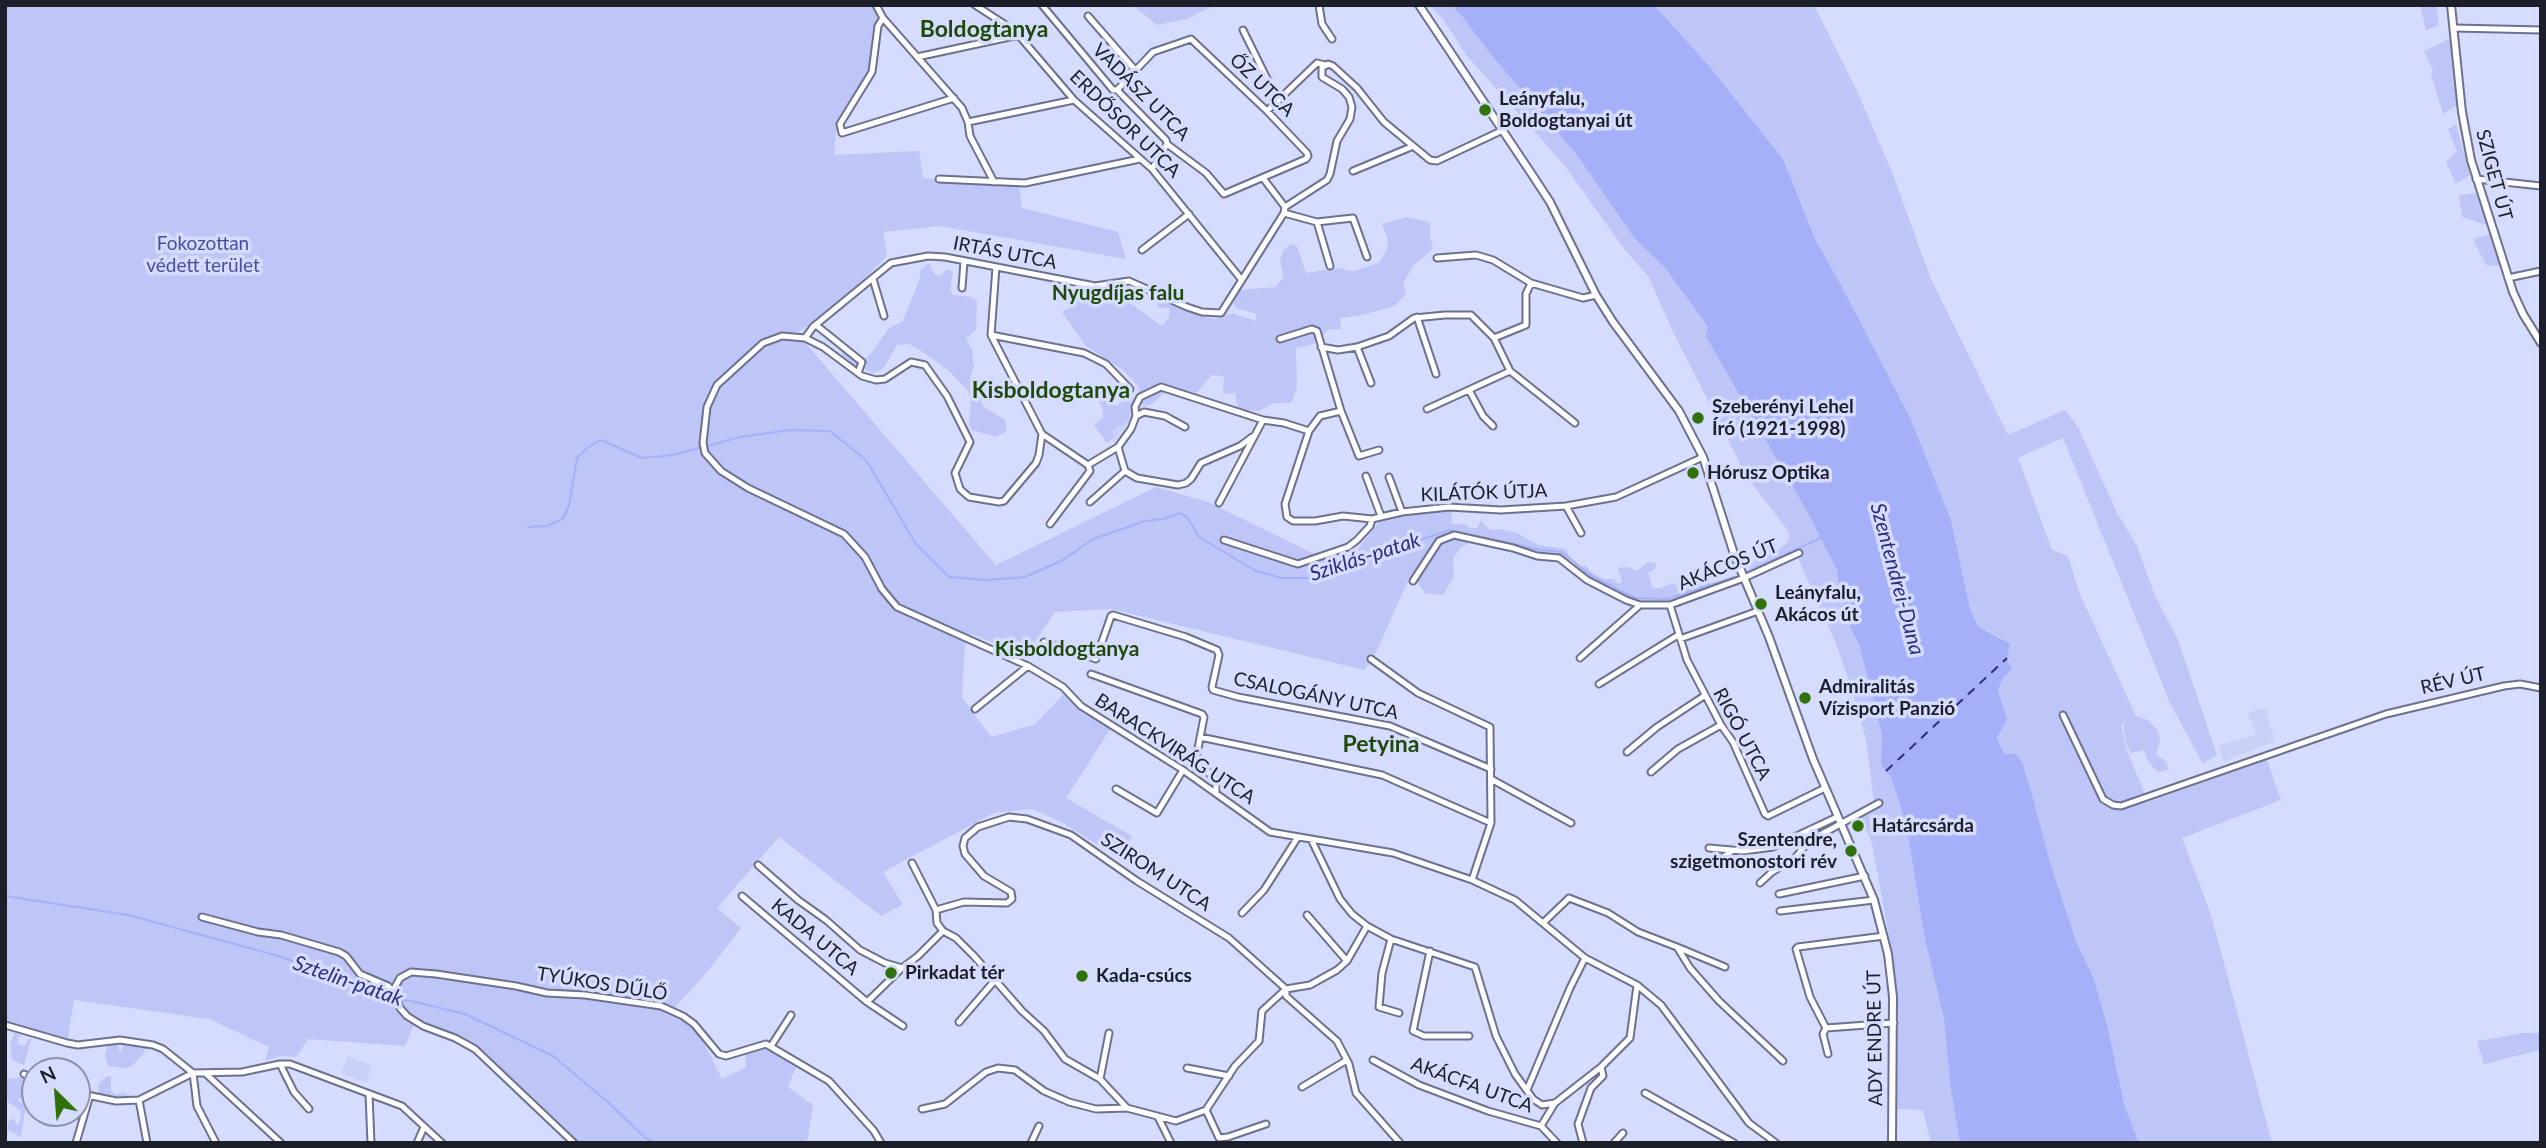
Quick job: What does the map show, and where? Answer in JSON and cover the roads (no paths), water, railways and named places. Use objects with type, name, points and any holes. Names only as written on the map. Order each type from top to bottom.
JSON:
[{"type":"main road","name":"ADY ENDRE ÚT","points":[[1419,5],[1550,202],[1596,295],[1679,411],[1703,457],[1744,578],[1825,789],[1865,876],[1884,936],[1892,975],[1894,1023],[1892,1143]]},
{"type":"main road","name":"SZIGET ÚT","points":[[2451,5],[2464,120],[2476,179],[2508,278],[2523,314],[2541,343]]},
{"type":"street","points":[[876,5],[883,18],[954,98],[968,122],[970,136],[994,182]]},
{"type":"street","name":"ERDŐSOR UTCA","points":[[975,5],[1019,35],[1074,100],[1152,169],[1241,279]]},
{"type":"street","name":"VADÁSZ UTCA","points":[[1042,5],[1113,90],[1118,90],[1167,144],[1206,173],[1224,194],[1263,178]]},
{"type":"street","points":[[1319,5],[1322,23],[1332,39]]},
{"type":"street","points":[[1088,16],[1135,70],[1118,90]]},
{"type":"street","points":[[883,18],[878,26],[872,72],[839,124],[842,133],[954,98]]},
{"type":"street","points":[[2454,28],[2541,30]]},
{"type":"street","points":[[1243,30],[1278,101]]},
{"type":"street","points":[[917,57],[1019,35]]},
{"type":"street","name":"ŐZ UTCA","points":[[1135,70],[1153,52],[1191,39],[1307,153],[1306,159],[1263,178]]},
{"type":"street","points":[[1267,111],[1317,63],[1333,66],[1357,88],[1384,122],[1425,158],[1437,161],[1503,130]]},
{"type":"street","points":[[1241,279],[1284,210],[1327,180],[1331,174],[1337,141],[1352,113],[1351,102],[1346,93],[1322,77],[1321,71],[1325,65]]},
{"type":"street","points":[[968,122],[1074,100]]},
{"type":"street","points":[[1152,169],[1167,144]]},
{"type":"street","points":[[1353,170],[1411,147]]},
{"type":"street","points":[[939,178],[1025,183],[1140,159]]},
{"type":"street","points":[[1263,178],[1284,210],[1317,222],[1353,218],[1367,257]]},
{"type":"street","points":[[2476,179],[2541,186]]},
{"type":"street","points":[[1142,250],[1189,214]]},
{"type":"street","points":[[1317,222],[1330,266]]},
{"type":"street","points":[[1437,258],[1476,255],[1493,260],[1531,283],[1583,298],[1596,295]]},
{"type":"street","name":"IRTÁS UTCA","points":[[805,338],[816,325],[891,263],[911,258],[945,257],[1095,286],[1129,281],[1202,312],[1221,313],[1241,279]]},
{"type":"street","points":[[962,288],[964,261]]},
{"type":"street","points":[[996,267],[991,335],[1042,434],[1088,465],[1090,471],[1050,524]]},
{"type":"street","points":[[2508,278],[2541,271]]},
{"type":"street","points":[[873,279],[884,316]]},
{"type":"street","points":[[1494,338],[1526,324],[1526,294],[1531,283]]},
{"type":"street","points":[[1321,347],[1338,350],[1357,346],[1389,336],[1417,317],[1471,315],[1494,338],[1510,370],[1575,423]]},
{"type":"street","points":[[1417,317],[1436,374]]},
{"type":"street","points":[[816,325],[863,362],[858,373]]},
{"type":"street","points":[[1280,339],[1312,329],[1317,331],[1341,411],[1359,456],[1379,450]]},
{"type":"street","points":[[991,335],[1084,354],[1106,364],[1130,389]]},
{"type":"street","name":"BARACKVIRÁG UTCA","points":[[805,338],[782,337],[763,343],[717,385],[707,407],[703,443],[705,453],[722,471],[748,488],[844,534],[865,556],[882,589],[897,607],[1028,666],[1068,691],[1080,706],[1183,770],[1270,832],[1393,853],[1472,880],[1515,900],[1585,958],[1637,985],[1669,1014],[1749,1123],[1776,1143]]},
{"type":"street","points":[[805,338],[858,373],[876,380],[885,379],[911,362],[925,365],[947,396],[970,442],[955,473],[960,489],[969,497],[999,502],[1009,498],[1036,463],[1040,455],[1042,434]]},
{"type":"street","points":[[1357,346],[1371,383]]},
{"type":"street","points":[[1427,409],[1510,370]]},
{"type":"street","points":[[1136,416],[1135,407],[1140,397],[1161,387],[1262,420],[1309,431]]},
{"type":"street","points":[[1469,390],[1483,415],[1493,426]]},
{"type":"street","points":[[1224,540],[1298,564],[1348,547],[1370,526],[1372,519],[1343,516],[1299,523],[1287,517],[1285,504],[1288,491],[1309,431],[1320,416],[1341,411]]},
{"type":"street","points":[[1088,465],[1118,447],[1136,416],[1144,412],[1165,416],[1185,426]]},
{"type":"street","points":[[1219,502],[1262,420]]},
{"type":"street","points":[[1118,447],[1125,471],[1137,478],[1178,485],[1186,483],[1201,463],[1240,446],[1252,437]]},
{"type":"street","name":"KILÁTÓK ÚTJA","points":[[1372,519],[1402,512],[1449,507],[1502,510],[1566,506],[1616,496],[1703,457]]},
{"type":"street","points":[[1090,502],[1125,471]]},
{"type":"street","points":[[1366,476],[1381,516]]},
{"type":"street","name":"KILÁTÓK ÚTJA","points":[[1389,477],[1402,512]]},
{"type":"street","name":"KILÁTÓK ÚTJA","points":[[1566,506],[1581,533]]},
{"type":"street","name":"AKÁCOS ÚT","points":[[1413,581],[1439,541],[1454,535],[1537,556],[1559,558],[1587,580],[1640,606],[1670,605],[1744,578],[1799,553]]},
{"type":"street","name":"RIGÓ UTCA","points":[[1670,605],[1679,637],[1704,696],[1733,742],[1767,816],[1825,789]]},
{"type":"street","points":[[1580,658],[1640,606]]},
{"type":"street","points":[[1600,684],[1679,637],[1758,611]]},
{"type":"street","name":"CSALOGÁNY UTCA","points":[[1044,642],[1096,659],[1113,615],[1186,637],[1217,650],[1219,654],[1212,687],[1238,697],[1390,726],[1491,769]]},
{"type":"street","points":[[1371,659],[1418,693]]},
{"type":"street","points":[[975,709],[1028,666]]},
{"type":"street","points":[[1091,674],[1204,717],[1196,759],[1216,781],[1216,793]]},
{"type":"street","name":"RÉV ÚT","points":[[2063,715],[2103,799],[2113,805],[2122,806],[2374,718],[2504,685],[2519,684],[2541,688]]},
{"type":"street","points":[[1408,690],[1490,727],[1491,823],[1472,880]]},
{"type":"street","points":[[1627,752],[1657,727],[1704,696]]},
{"type":"street","points":[[1651,772],[1678,749],[1721,725]]},
{"type":"street","points":[[1200,737],[1382,775],[1491,823]]},
{"type":"street","points":[[1116,789],[1157,813],[1183,770]]},
{"type":"street","points":[[1492,779],[1572,824]]},
{"type":"street","points":[[1709,848],[1754,850],[1781,844],[1879,803]]},
{"type":"street","name":"SZIROM UTCA","points":[[936,910],[964,902],[1010,902],[1012,899],[1011,892],[977,869],[965,854],[965,838],[978,827],[1009,817],[1027,819],[1071,835],[1137,881],[1219,931],[1286,989],[1286,996],[1336,1041],[1347,1060],[1356,1093],[1400,1143]]},
{"type":"street","points":[[1760,883],[1772,872],[1793,860],[1809,841],[1839,820]]},
{"type":"street","points":[[1242,913],[1264,890],[1298,837]]},
{"type":"street","points":[[1310,839],[1340,899],[1352,914],[1367,926],[1391,939],[1475,967],[1496,1036],[1515,1074],[1533,1099],[1542,1105],[1555,1103]]},
{"type":"street","points":[[1684,866],[1715,863],[1732,851]]},
{"type":"street","points":[[912,863],[936,910],[937,923],[943,931],[956,938],[996,979],[1022,1011],[1044,1031],[1065,1059],[1100,1079],[1127,1108]]},
{"type":"street","points":[[758,866],[866,955],[902,968]]},
{"type":"street","points":[[1779,894],[1865,876]]},
{"type":"street","name":"KADA UTCA","points":[[742,896],[867,1002],[903,1027]]},
{"type":"street","points":[[1544,922],[1569,898],[1608,913],[1638,932],[1725,967]]},
{"type":"street","points":[[1780,911],[1874,900]]},
{"type":"street","points":[[1307,915],[1347,961]]},
{"type":"street","points":[[202,917],[258,932],[281,935],[346,956],[360,974],[388,986],[401,1008],[415,1022],[466,1043],[485,1056],[575,1143]]},
{"type":"street","points":[[922,1109],[945,1104],[986,1072],[998,1068],[1015,1070],[1044,1091],[1096,1110],[1127,1108],[1176,1121],[1206,1110],[1229,1076],[1259,1041],[1262,1011],[1286,989],[1310,985],[1325,978],[1347,961],[1367,926]]},
{"type":"street","points":[[867,1002],[943,931]]},
{"type":"street","points":[[1826,1028],[1810,997],[1796,949],[1884,936]]},
{"type":"street","points":[[1391,939],[1382,973],[1379,1007],[1399,1013]]},
{"type":"street","points":[[1676,947],[1689,968],[1719,1001],[1783,1061]]},
{"type":"street","points":[[1430,951],[1413,1031],[1424,1035],[1469,1037]]},
{"type":"street","points":[[1527,1090],[1585,958]]},
{"type":"street","name":"TYÚKOS DŰLŐ","points":[[397,983],[405,974],[416,972],[547,993],[585,995],[662,1006],[677,1012],[694,1024],[719,1054],[726,1056],[755,1046],[771,1046]]},
{"type":"street","points":[[959,1022],[996,979]]},
{"type":"street","points":[[388,986],[397,983],[395,994]]},
{"type":"street","points":[[1541,1126],[1555,1103],[1601,1067],[1630,1038],[1637,985]]},
{"type":"street","points":[[791,1015],[771,1046],[793,1062],[829,1081],[874,1130],[881,1143]]},
{"type":"street","points":[[1826,1028],[1894,1023]]},
{"type":"street","points":[[5,1025],[78,1045],[120,1040],[163,1049],[193,1073],[197,1106],[216,1143]]},
{"type":"street","points":[[1826,1028],[1823,1034],[1828,1054]]},
{"type":"street","points":[[1100,1079],[1109,1033]]},
{"type":"street","points":[[1302,1087],[1347,1060]]},
{"type":"street","name":"AKÁCFA UTCA","points":[[1373,1060],[1419,1086],[1488,1111],[1541,1126],[1557,1143]]},
{"type":"street","points":[[280,1064],[294,1092],[309,1110]]},
{"type":"street","points":[[91,1095],[116,1101],[139,1100],[193,1073],[242,1072],[290,1064],[402,1106],[442,1143]]},
{"type":"street","points":[[1583,1143],[1578,1124],[1591,1088],[1603,1076],[1601,1067]]},
{"type":"street","points":[[1187,1068],[1229,1076]]},
{"type":"street","points":[[205,1073],[281,1143]]},
{"type":"street","points":[[1645,1093],[1734,1143]]},
{"type":"street","points":[[369,1094],[371,1143]]},
{"type":"street","points":[[139,1100],[147,1143]]},
{"type":"street","points":[[1206,1110],[1219,1138],[1228,1138],[1266,1124]]},
{"type":"street","points":[[1158,1117],[1171,1143]]},
{"type":"street","points":[[1031,1143],[1038,1126]]},
{"type":"street","points":[[417,1143],[424,1127]]},
{"type":"street","points":[[1614,1143],[1623,1133]]},
{"type":"water","name":"Szentendrei-Duna","points":[[1451,5],[1654,5],[1710,67],[1783,159],[1815,239],[1910,418],[1951,520],[1970,609],[1978,626],[2010,644],[2007,658],[2012,668],[1998,690],[2007,720],[1997,738],[2004,754],[2016,754],[2022,762],[2049,860],[2076,941],[2094,979],[2125,1107],[2139,1143],[1960,1143],[1951,1090],[1944,1019],[1924,935],[1907,828],[1891,777],[1881,765],[1882,735],[1859,644],[1848,623],[1838,572],[1810,517],[1706,337],[1708,327],[1666,269],[1634,238],[1577,155]]},
{"type":"waterway","name":"Sziklás-patak","points":[[707,446],[740,437],[790,430],[830,431],[866,460],[916,544],[949,577],[987,580],[1025,577],[1063,560],[1093,539],[1145,521],[1163,519],[1179,513],[1187,517],[1199,537],[1254,570],[1281,578],[1309,578],[1449,530],[1562,552],[1590,575],[1635,598],[1668,599],[1734,577]]},
{"type":"waterway","name":"Sziklás-patak","points":[[528,527],[547,526],[563,519],[569,505],[577,458],[601,440],[642,458],[673,455],[699,448]]},
{"type":"waterway","name":"Sziklás-patak","points":[[1747,572],[1823,537]]},
{"type":"waterway","name":"Sztelin-patak","points":[[5,896],[128,915],[282,957],[389,998],[465,1014],[553,1056],[609,1103],[644,1137],[656,1143]]},
{"type":"place","name":"Leányfalu, Boldogtanyai út","points":[[1485,110]]},
{"type":"place","name":"Szeberényi Lehel Író (1921-1998)","points":[[1698,418]]},
{"type":"place","name":"Hórusz Optika","points":[[1693,473]]},
{"type":"place","name":"Leányfalu, Akácos út","points":[[1761,604]]},
{"type":"place","name":"Admiralitás Vízisport Panzió","points":[[1805,698]]},
{"type":"place","name":"Határcsárda","points":[[1858,826]]},
{"type":"place","name":"Szentendre, szigetmonostori rév","points":[[1851,851]]},
{"type":"place","name":"Pirkadat tér","points":[[891,973]]},
{"type":"place","name":"Kada-csúcs","points":[[1082,976]]},
{"type":"district","name":"Boldogtanya","points":[[984,30]]},
{"type":"district","name":"Nyugdíjas falu","points":[[1118,293]]},
{"type":"district","name":"Kisboldogtanya","points":[[1051,391]]},
{"type":"district","name":"Kisboldogtanya","points":[[1067,649]]},
{"type":"district","name":"Petyina","points":[[1381,745]]},
{"type":"park label","name":"Fokozottan védett terület","points":[[203,255]]}]
